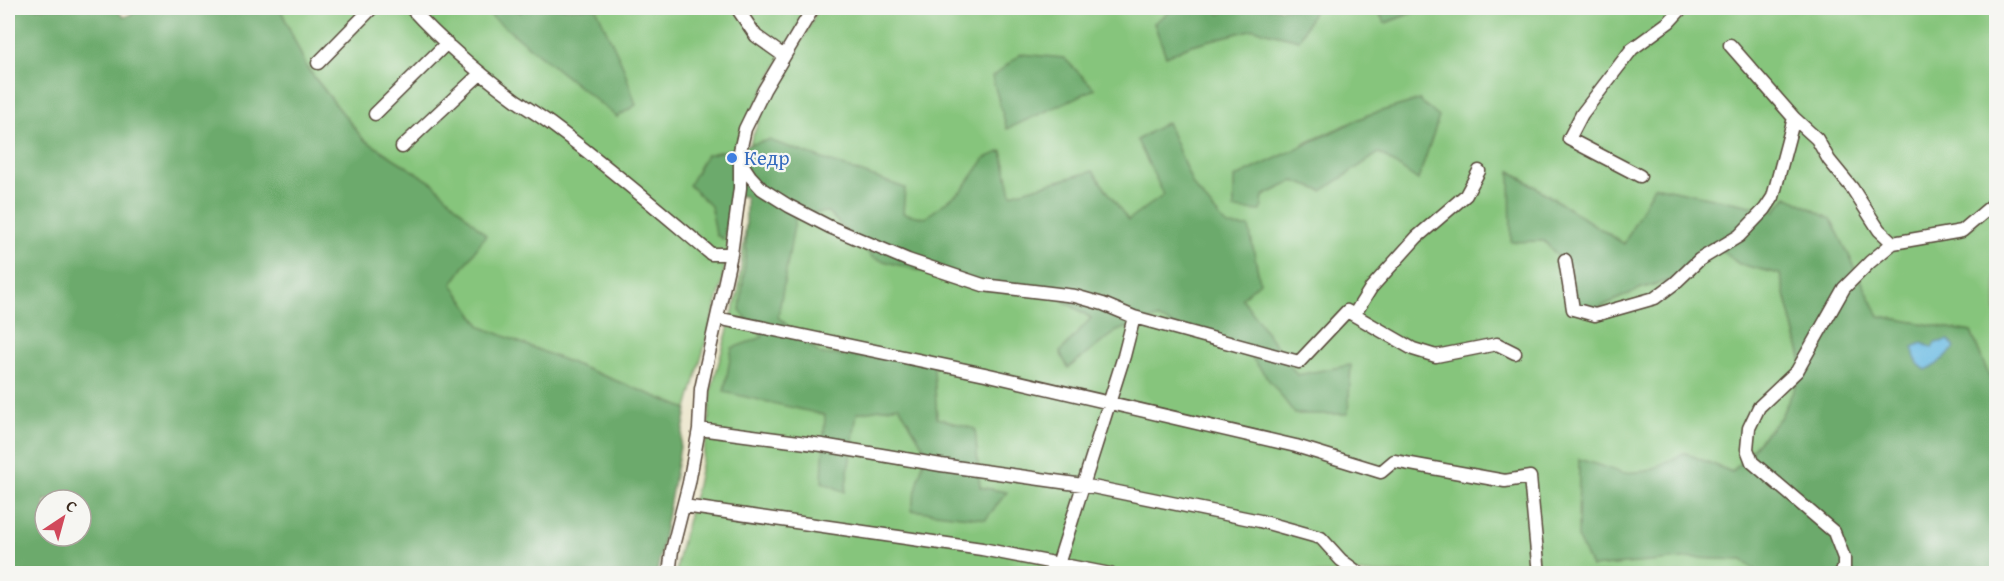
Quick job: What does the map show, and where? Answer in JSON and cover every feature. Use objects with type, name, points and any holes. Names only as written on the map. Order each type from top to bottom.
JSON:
[{"type":"street","points":[[318,63],[372,8]]},
{"type":"street","points":[[411,8],[481,73],[626,183],[711,254],[731,254]]},
{"type":"street","points":[[737,8],[756,36],[784,56]]},
{"type":"street","points":[[669,573],[672,550],[690,483],[699,429],[701,389],[731,254],[740,188],[740,151],[745,129],[764,90],[813,8]]},
{"type":"street","points":[[1640,176],[1569,140],[1582,114],[1632,49],[1669,22],[1682,8]]},
{"type":"street","points":[[375,114],[447,43]]},
{"type":"street","points":[[1730,45],[1794,118],[1817,139],[1829,160],[1852,188],[1879,230],[1893,243]]},
{"type":"street","points":[[402,147],[481,73]]},
{"type":"street","points":[[1565,260],[1574,309],[1595,315],[1655,298],[1699,260],[1739,236],[1765,209],[1773,197],[1794,118]]},
{"type":"street","points":[[740,161],[762,189],[789,206],[877,248],[983,285],[1075,296],[1103,304],[1134,317],[1299,362],[1347,310],[1413,349],[1436,356],[1497,344],[1515,353]]},
{"type":"street","points":[[1354,315],[1371,288],[1417,237],[1466,195],[1479,171]]},
{"type":"street","points":[[1840,573],[1844,568],[1844,558],[1834,532],[1752,462],[1747,449],[1749,428],[1759,407],[1797,371],[1844,288],[1870,262],[1893,243],[1962,231],[1996,201]]},
{"type":"street","points":[[1057,568],[1124,356],[1134,317]]},
{"type":"street","points":[[717,318],[973,372],[1296,446],[1382,472],[1394,461],[1505,481],[1530,477],[1539,573]]},
{"type":"street","points":[[699,429],[1083,484],[1260,521],[1321,538],[1341,560],[1360,573]]},
{"type":"street","points":[[684,506],[970,547],[1057,568],[1110,573]]},
{"type":"green space","points":[[8,8],[114,8],[124,17],[145,8],[280,8],[307,68],[363,139],[434,184],[486,235],[452,284],[481,327],[687,409],[657,573],[8,573]]},
{"type":"green space","points":[[280,8],[808,8],[738,138],[738,186],[721,288],[687,409],[481,327],[452,284],[434,184],[363,139],[307,68]]},
{"type":"green space","points":[[486,8],[509,8],[521,12],[520,8],[596,8],[623,66],[636,105],[617,117],[491,16]]},
{"type":"green space","points":[[818,8],[1175,8],[1154,23],[1166,56],[1191,45],[1254,29],[1299,40],[1315,8],[1376,8],[1385,23],[1425,8],[1996,8],[1996,393],[1971,332],[1879,316],[1831,220],[1786,197],[1775,211],[1654,186],[1624,244],[1511,171],[1544,241],[1569,268],[1595,309],[1642,288],[1674,279],[1713,243],[1739,264],[1780,274],[1804,370],[1780,418],[1732,472],[1685,453],[1648,472],[1622,473],[1579,460],[1695,558],[1742,560],[1760,573],[676,574],[708,431],[711,391],[738,293],[750,189],[750,143],[770,94],[806,34]],"holes":[[[1419,100],[1379,153],[1322,191],[1294,181],[1263,196],[1303,144],[1368,115]]]},
{"type":"green space","points":[[1175,8],[1215,8],[1220,14],[1228,8],[1315,8],[1299,40],[1254,29],[1191,45],[1166,56],[1154,23]]},
{"type":"green space","points":[[1376,8],[1425,8],[1385,23]]},
{"type":"green space","points":[[1021,54],[1064,58],[1095,89],[1007,129],[992,77]]},
{"type":"green space","points":[[1419,100],[1439,117],[1418,180],[1379,153],[1322,191],[1294,181],[1263,196],[1261,211],[1234,209],[1234,178],[1368,115]]},
{"type":"green space","points":[[1167,122],[1193,185],[1227,226],[1249,227],[1260,282],[1242,298],[1297,375],[1351,365],[1348,414],[1295,414],[1252,358],[1157,318],[1117,331],[1068,368],[1060,352],[1091,318],[1058,297],[989,290],[873,258],[828,212],[796,214],[778,317],[820,354],[880,358],[933,355],[937,418],[975,429],[980,487],[1007,492],[986,519],[911,510],[926,451],[899,406],[857,413],[845,492],[822,482],[825,415],[724,392],[732,348],[763,337],[740,311],[746,253],[746,197],[734,194],[723,239],[716,235],[711,206],[689,185],[706,155],[769,140],[905,188],[903,213],[925,218],[963,189],[985,158],[1002,151],[1011,194],[1093,171],[1128,220],[1164,195],[1137,140]]},
{"type":"green space","points":[[1510,171],[1624,244],[1654,186],[1775,211],[1787,196],[1831,219],[1879,316],[1971,332],[1996,393],[1996,573],[1760,574],[1742,560],[1695,558],[1591,567],[1578,539],[1579,459],[1623,473],[1648,471],[1685,453],[1732,472],[1780,418],[1804,369],[1780,274],[1739,264],[1713,243],[1674,279],[1642,288],[1595,309],[1578,305],[1569,268],[1544,241],[1511,242]]},
{"type":"water","points":[[1949,340],[1955,348],[1936,365],[1926,370],[1918,363],[1913,347],[1922,343],[1932,348],[1935,343]]},
{"type":"place","name":"Кедр","points":[[732,158]]}]
